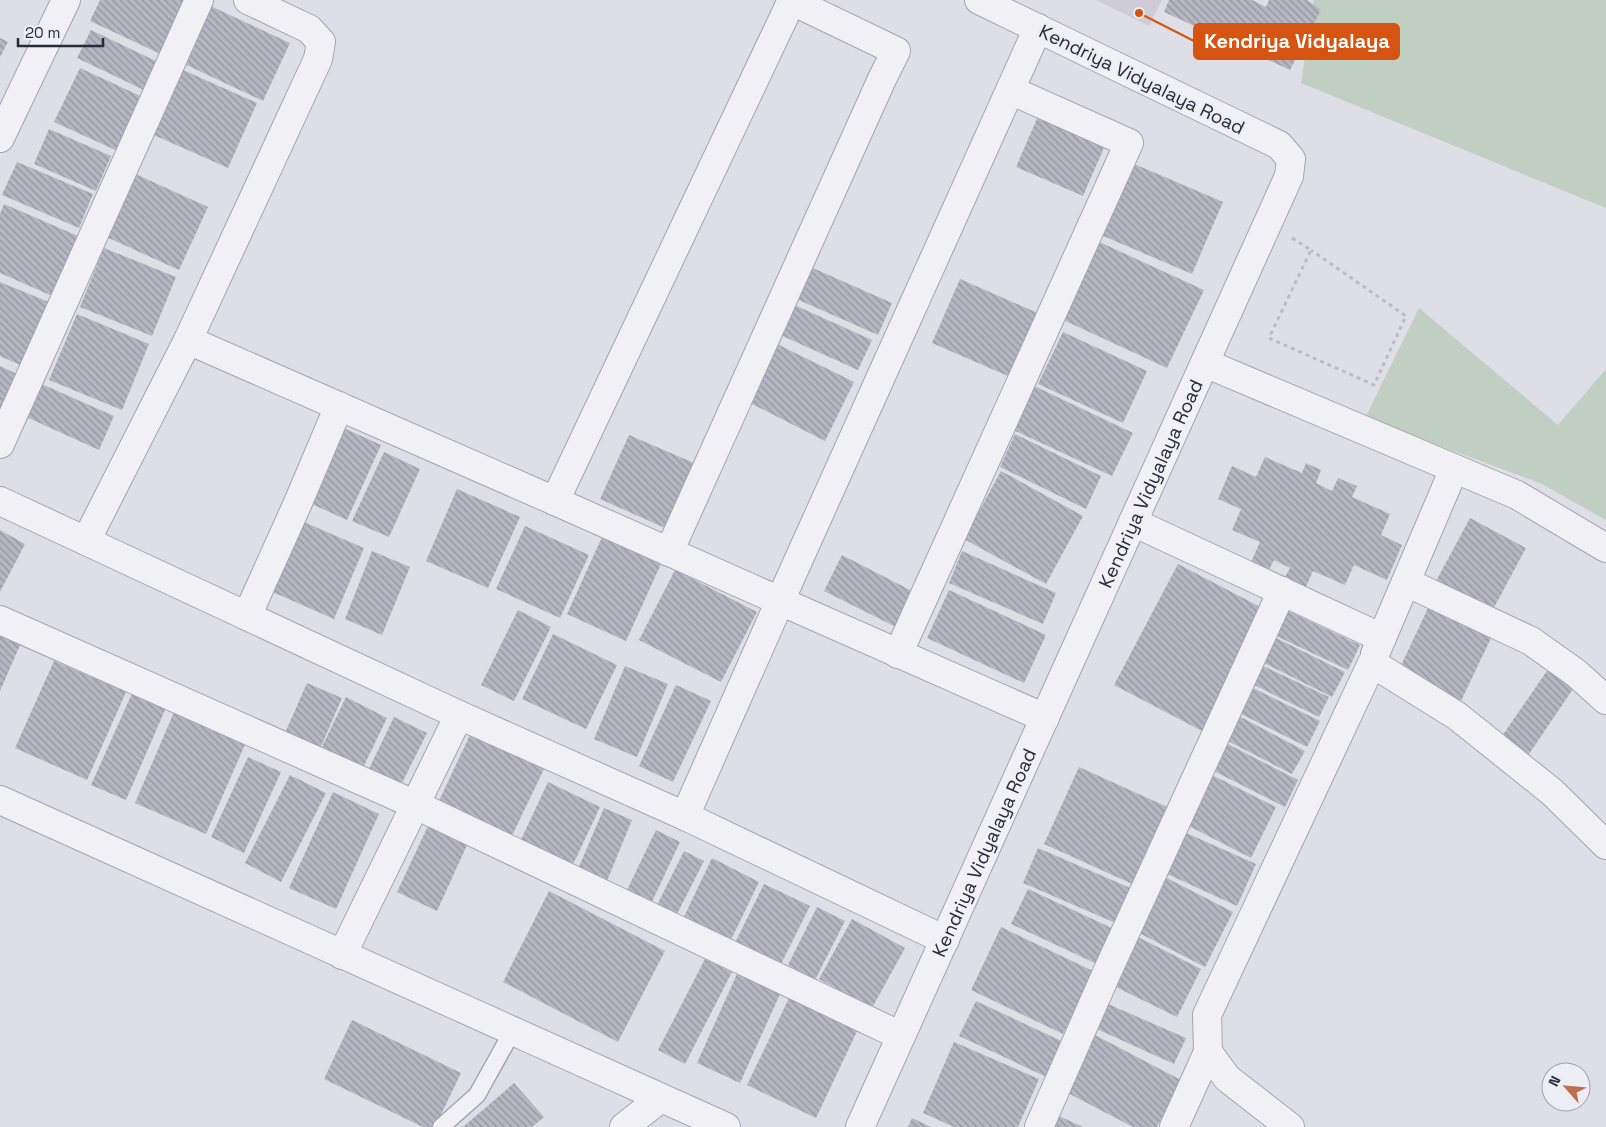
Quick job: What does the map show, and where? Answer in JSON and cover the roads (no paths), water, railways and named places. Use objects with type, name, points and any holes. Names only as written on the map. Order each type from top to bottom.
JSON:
[{"type":"street","points":[[0,138],[66,0]]},
{"type":"street","points":[[0,444],[199,0]]},
{"type":"street","points":[[86,541],[188,340],[318,59],[320,42],[309,29],[248,0]]},
{"type":"street","points":[[555,501],[792,0],[896,51],[669,552]]},
{"type":"street","name":"Kendriya Vidyalaya Road","points":[[860,1127],[1290,176],[1291,159],[1279,145],[979,0]]},
{"type":"street","points":[[686,816],[780,601],[1038,28]]},
{"type":"street","points":[[898,654],[1129,143],[1010,90]]},
{"type":"street","points":[[188,340],[1045,718]]},
{"type":"street","points":[[1205,363],[1517,495],[1606,548]]},
{"type":"street","points":[[247,616],[339,406]]},
{"type":"street","points":[[1174,1127],[1208,1052],[1207,1014],[1372,663],[1454,468]]},
{"type":"street","points":[[0,500],[459,715],[686,816],[945,940]]},
{"type":"street","points":[[1134,522],[1382,638]]},
{"type":"street","points":[[1406,582],[1531,641],[1576,673],[1606,700]]},
{"type":"street","points":[[1039,1127],[1108,970],[1282,591]]},
{"type":"street","points":[[0,620],[416,805],[901,1036]]},
{"type":"street","points":[[1372,663],[1457,716],[1552,792],[1606,845]]},
{"type":"street","points":[[342,955],[459,715]]},
{"type":"street","points":[[0,800],[726,1127]]},
{"type":"street","points":[[1208,1052],[1227,1078],[1290,1127]]},
{"type":"street","points":[[624,1127],[661,1098]]},
{"type":"lane","points":[[441,1127],[477,1095],[512,1032]]},
{"type":"place","name":"Kendriya Vidyalaya","points":[[1139,13]]}]
